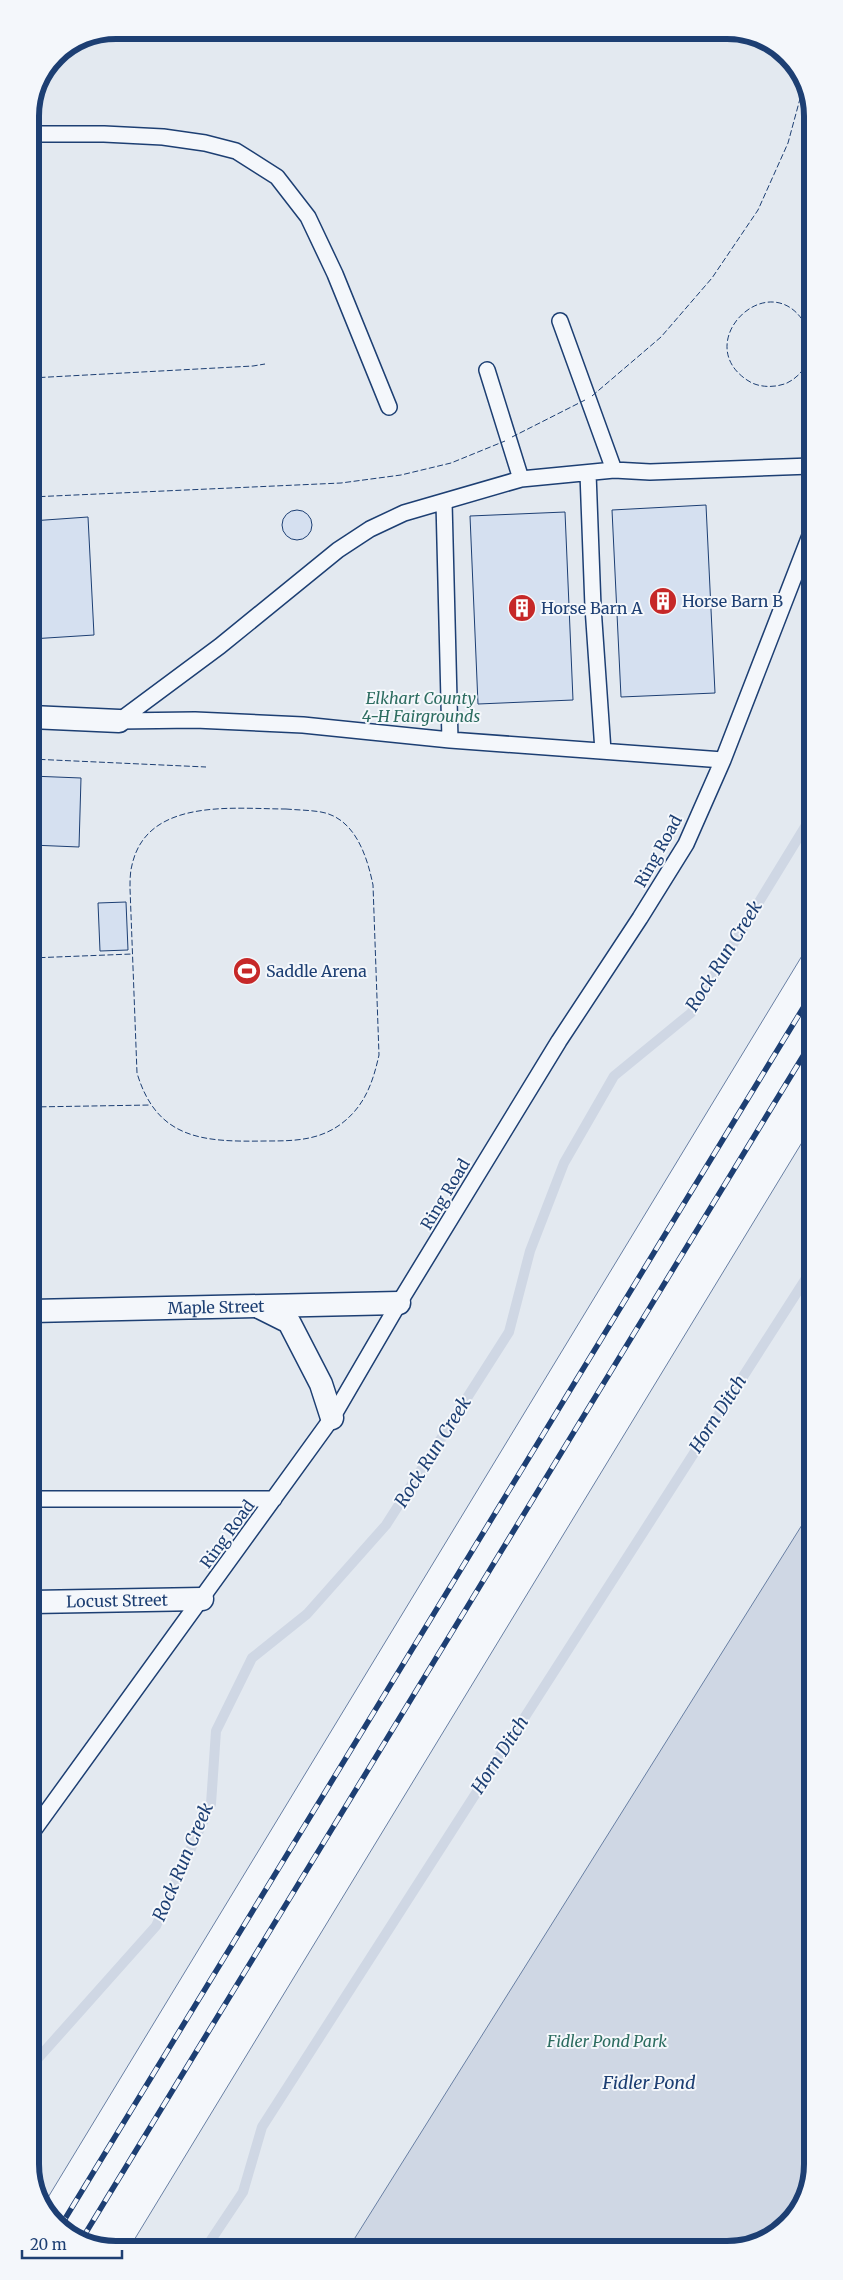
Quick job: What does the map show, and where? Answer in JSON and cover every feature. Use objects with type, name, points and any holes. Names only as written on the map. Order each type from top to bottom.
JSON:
[{"type":"street","points":[[39,717],[119,721]]},
{"type":"street","name":"Maple Street","points":[[39,1311],[399,1303]]},
{"type":"street","points":[[258,1306],[289,1322],[321,1384],[332,1418]]},
{"type":"street","name":"Locust Street","points":[[39,1602],[202,1599]]},
{"type":"lane","points":[[39,134],[104,134],[163,137],[204,143],[236,151],[277,178],[308,217],[335,274],[389,407]]},
{"type":"lane","points":[[560,321],[614,470]]},
{"type":"lane","points":[[486,370],[520,479]]},
{"type":"lane","points":[[119,721],[220,646],[338,550],[370,529],[404,513],[520,479],[614,470],[650,472],[804,466]]},
{"type":"lane","points":[[588,473],[592,607],[603,751]]},
{"type":"lane","points":[[444,502],[450,740]]},
{"type":"lane","name":"Ring Road","points":[[39,1821],[332,1418],[399,1303],[558,1041],[640,918],[686,844],[723,760],[804,551]]},
{"type":"lane","points":[[119,721],[195,720],[303,725],[450,740],[723,760]]},
{"type":"lane","points":[[39,1499],[274,1499]]},
{"type":"green space","name":"Elkhart County 4-H Fairgrounds","points":[[105,39],[733,39],[743,40],[766,49],[785,65],[796,81],[804,105],[804,953],[47,2198],[39,2175],[39,110],[41,95],[47,81],[65,58],[77,49]]},
{"type":"green space","name":"Fidler Pond Park","points":[[804,1139],[804,2165],[803,2180],[796,2199],[782,2219],[770,2228],[748,2239],[738,2241],[133,2241]]},
{"type":"water","name":"Fidler Pond","points":[[804,1522],[804,2165],[803,2180],[796,2199],[782,2219],[770,2228],[748,2239],[738,2241],[353,2241]]},
{"type":"building","name":"Horse Barn B","points":[[706,505],[715,693],[621,697],[612,510]]},
{"type":"building","points":[[297,510],[308,514],[312,525],[308,536],[297,540],[286,536],[282,525],[286,514]]},
{"type":"building","name":"Horse Barn A","points":[[565,512],[573,700],[478,704],[470,516]]},
{"type":"building","points":[[88,517],[94,635],[39,638],[39,520]]},
{"type":"building","points":[[39,776],[81,778],[79,847],[39,845]]},
{"type":"building","points":[[126,902],[128,950],[100,951],[98,903]]},
{"type":"waterway","name":"Rock Run Creek","points":[[39,2057],[156,1926],[211,1804],[216,1731],[252,1658],[307,1614],[386,1525],[509,1332],[530,1251],[564,1163],[614,1076],[691,1013],[804,828]]},
{"type":"waterway","name":"Horn Ditch","points":[[210,2241],[243,2192],[262,2127],[804,1281]]},
{"type":"railway","points":[[64,2220],[804,1006]]},
{"type":"railway","points":[[85,2234],[804,1054]]},
{"type":"fence","points":[[592,396],[661,337],[712,278],[758,210],[788,143],[801,94]]},
{"type":"fence","points":[[804,325],[796,312],[778,303],[760,304],[744,313],[732,327],[727,345],[731,363],[747,380],[756,385],[782,385],[795,378],[804,368]]},
{"type":"fence","points":[[39,378],[265,364]]},
{"type":"fence","points":[[512,437],[585,400]]},
{"type":"fence","points":[[39,497],[341,483],[401,475],[451,463],[505,441]]},
{"type":"fence","points":[[39,759],[206,767]]},
{"type":"fence","points":[[219,809],[286,809],[321,812],[343,822],[358,840],[367,862],[373,885],[379,1055],[377,1065],[367,1093],[356,1109],[341,1124],[323,1134],[285,1141],[243,1141],[203,1138],[170,1124],[157,1112],[146,1095],[137,1073],[130,888],[132,865],[141,843],[155,828],[174,817],[219,809]]},
{"type":"fence","points":[[39,958],[132,954]]},
{"type":"fence","points":[[39,1107],[151,1105]]},
{"type":"place","name":"Horse Barn B","points":[[663,601]]},
{"type":"place","name":"Horse Barn A","points":[[522,608]]},
{"type":"place","name":"Saddle Arena","points":[[247,971]]}]
